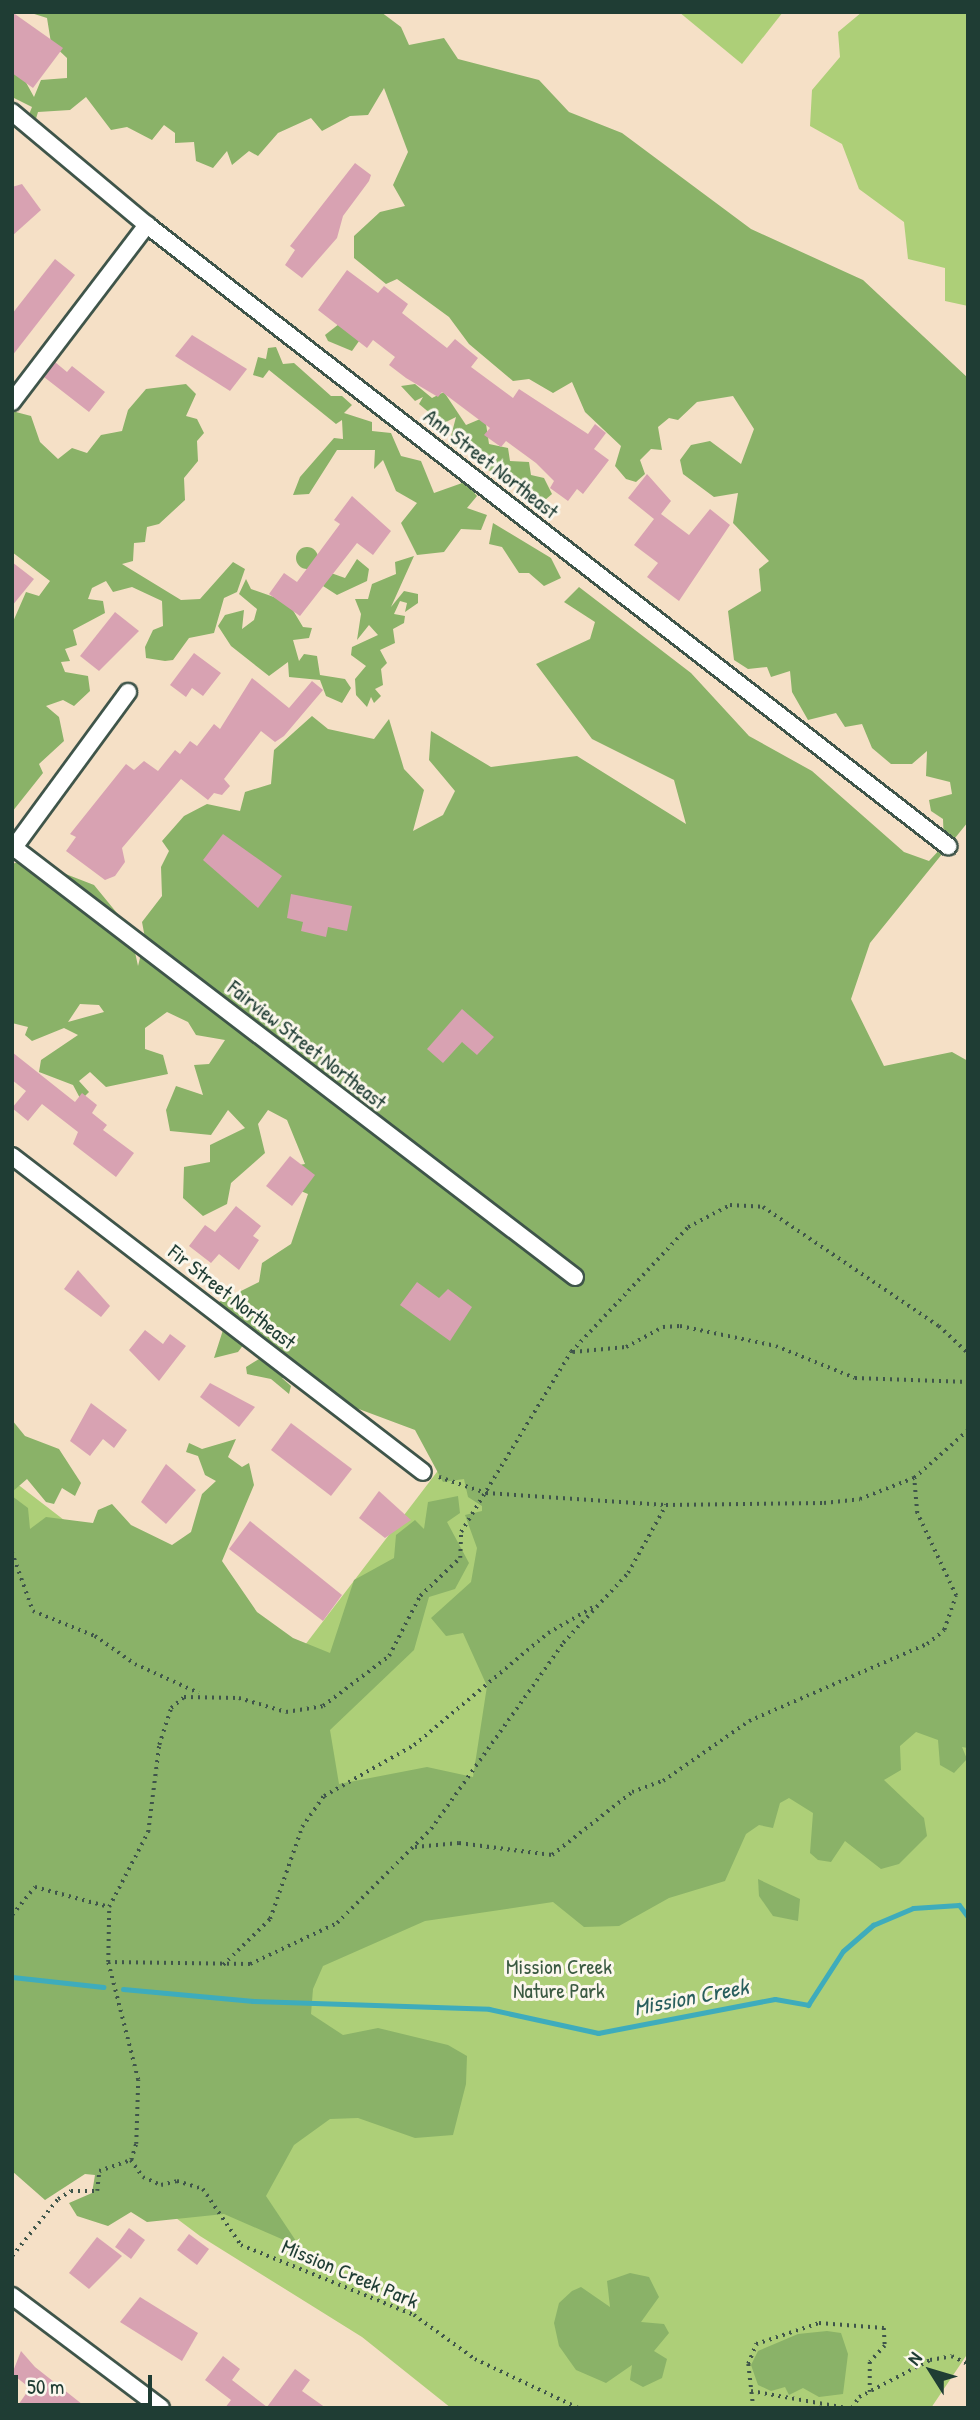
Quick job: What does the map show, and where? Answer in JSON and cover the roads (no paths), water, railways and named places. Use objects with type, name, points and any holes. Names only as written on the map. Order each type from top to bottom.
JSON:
[{"type":"street","name":"Ann Street Northeast","points":[[12,112],[147,225],[948,846]]},
{"type":"street","points":[[12,402],[147,225]]},
{"type":"street","points":[[13,848],[128,692]]},
{"type":"street","name":"Fairview Street Northeast","points":[[13,848],[575,1277]]},
{"type":"street","name":"Fir Street Northeast","points":[[12,1156],[424,1472]]},
{"type":"street","points":[[12,2296],[161,2408]]},
{"type":"waterway","name":"Mission Creek","points":[[123,1989],[253,2001],[489,2009],[598,2033],[775,1999],[808,2005],[843,1951],[873,1925],[913,1908],[959,1905],[968,1917]]},
{"type":"waterway","name":"Mission Creek","points":[[12,1977],[103,1987]]},
{"type":"park label","name":"Mission Creek Nature Park","points":[[559,1979]]}]
